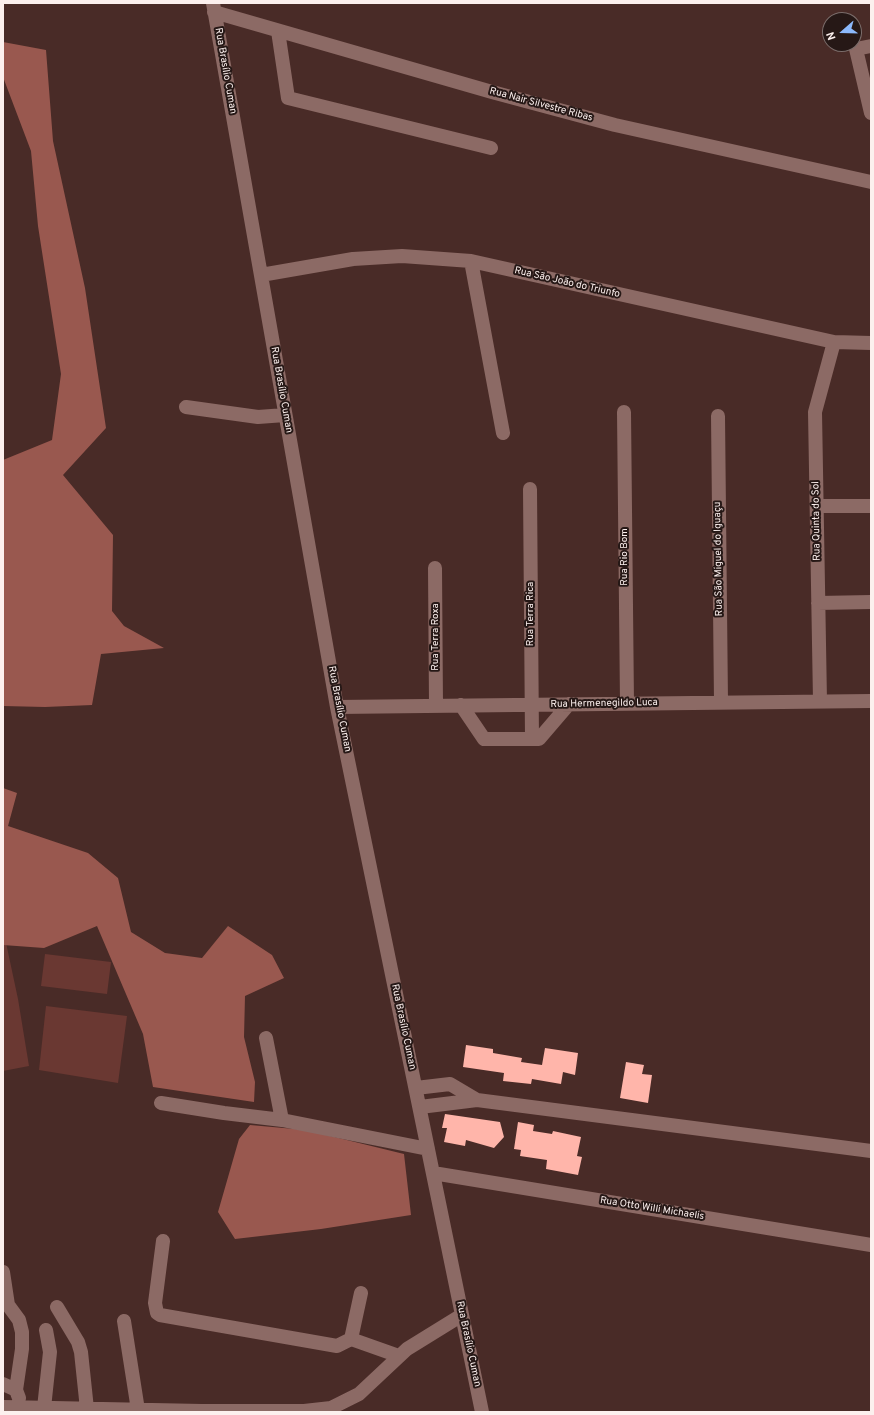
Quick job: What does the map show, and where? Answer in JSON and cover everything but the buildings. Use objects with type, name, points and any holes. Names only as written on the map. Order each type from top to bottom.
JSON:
[{"type":"street","name":"Rua Nair Silvestre Ribas","points":[[214,8],[278,31],[492,92],[616,125],[871,182]]},
{"type":"street","name":"Rua Brasílio Cuman","points":[[214,8],[337,707],[482,1412]]},
{"type":"street","points":[[278,31],[288,98],[491,148]]},
{"type":"street","points":[[871,46],[856,49],[871,113]]},
{"type":"street","name":"Rua São João do Triunfo","points":[[260,275],[353,259],[402,256],[470,261],[834,342],[871,343]]},
{"type":"street","points":[[470,261],[504,433]]},
{"type":"street","name":"Rua Quinta do Sol","points":[[820,701],[815,412],[834,342]]},
{"type":"street","points":[[186,407],[258,417],[285,416]]},
{"type":"street","name":"Rua Rio Bom","points":[[624,412],[627,703]]},
{"type":"street","name":"Rua São Miguel do Iguaçu","points":[[718,416],[721,702]]},
{"type":"street","name":"Rua Terra Rica","points":[[530,489],[532,739]]},
{"type":"street","points":[[817,506],[871,506]]},
{"type":"street","name":"Rua Terra Roxa","points":[[436,568],[436,705]]},
{"type":"street","points":[[818,603],[871,602]]},
{"type":"street","name":"Rua Hermenegildo Luca","points":[[337,707],[871,701]]},
{"type":"street","points":[[462,705],[484,739],[539,739],[569,704]]},
{"type":"street","points":[[266,1038],[282,1120]]},
{"type":"street","points":[[416,1088],[450,1084],[477,1100]]},
{"type":"street","points":[[420,1107],[477,1100],[871,1151]]},
{"type":"street","points":[[162,1102],[224,1113],[282,1120],[428,1149]]},
{"type":"street","name":"Rua Otto Willi Michaelis","points":[[433,1173],[871,1245]]},
{"type":"street","points":[[164,1241],[155,1303],[157,1313],[337,1346],[351,1339],[399,1356]]},
{"type":"street","points":[[3,1272],[8,1305],[19,1320],[22,1332],[22,1349],[16,1390],[23,1407]]},
{"type":"street","points":[[351,1339],[362,1293]]},
{"type":"street","points":[[56,1307],[78,1342],[81,1352],[87,1409]]},
{"type":"street","points":[[3,1407],[138,1410],[304,1411],[331,1408],[359,1394],[399,1356],[462,1315]]},
{"type":"street","points":[[124,1321],[138,1410]]},
{"type":"street","points":[[44,1408],[50,1352],[46,1330]]},
{"type":"street","points":[[3,1384],[16,1390]]},
{"type":"shaded area","points":[[3,42],[46,50],[53,141],[85,288],[106,428],[63,475],[113,535],[112,611],[124,626],[164,648],[101,654],[92,705],[45,707],[3,706],[3,460],[52,440],[61,374],[38,226],[31,151],[3,77]]},
{"type":"shaded area","points":[[3,788],[17,793],[8,826],[88,853],[118,878],[131,932],[165,953],[202,958],[228,926],[272,955],[284,978],[245,996],[244,1037],[255,1082],[254,1102],[153,1087],[143,1034],[97,926],[44,948],[3,945]]},
{"type":"shaded area","points":[[3,938],[5,938],[18,999],[29,1066],[3,1071]]},
{"type":"shaded area","points":[[45,954],[111,962],[107,994],[41,986]]},
{"type":"shaded area","points":[[46,1006],[127,1016],[118,1083],[39,1070]]},
{"type":"shaded area","points":[[250,1125],[306,1130],[404,1154],[411,1215],[321,1229],[235,1239],[218,1212],[239,1139]]}]
